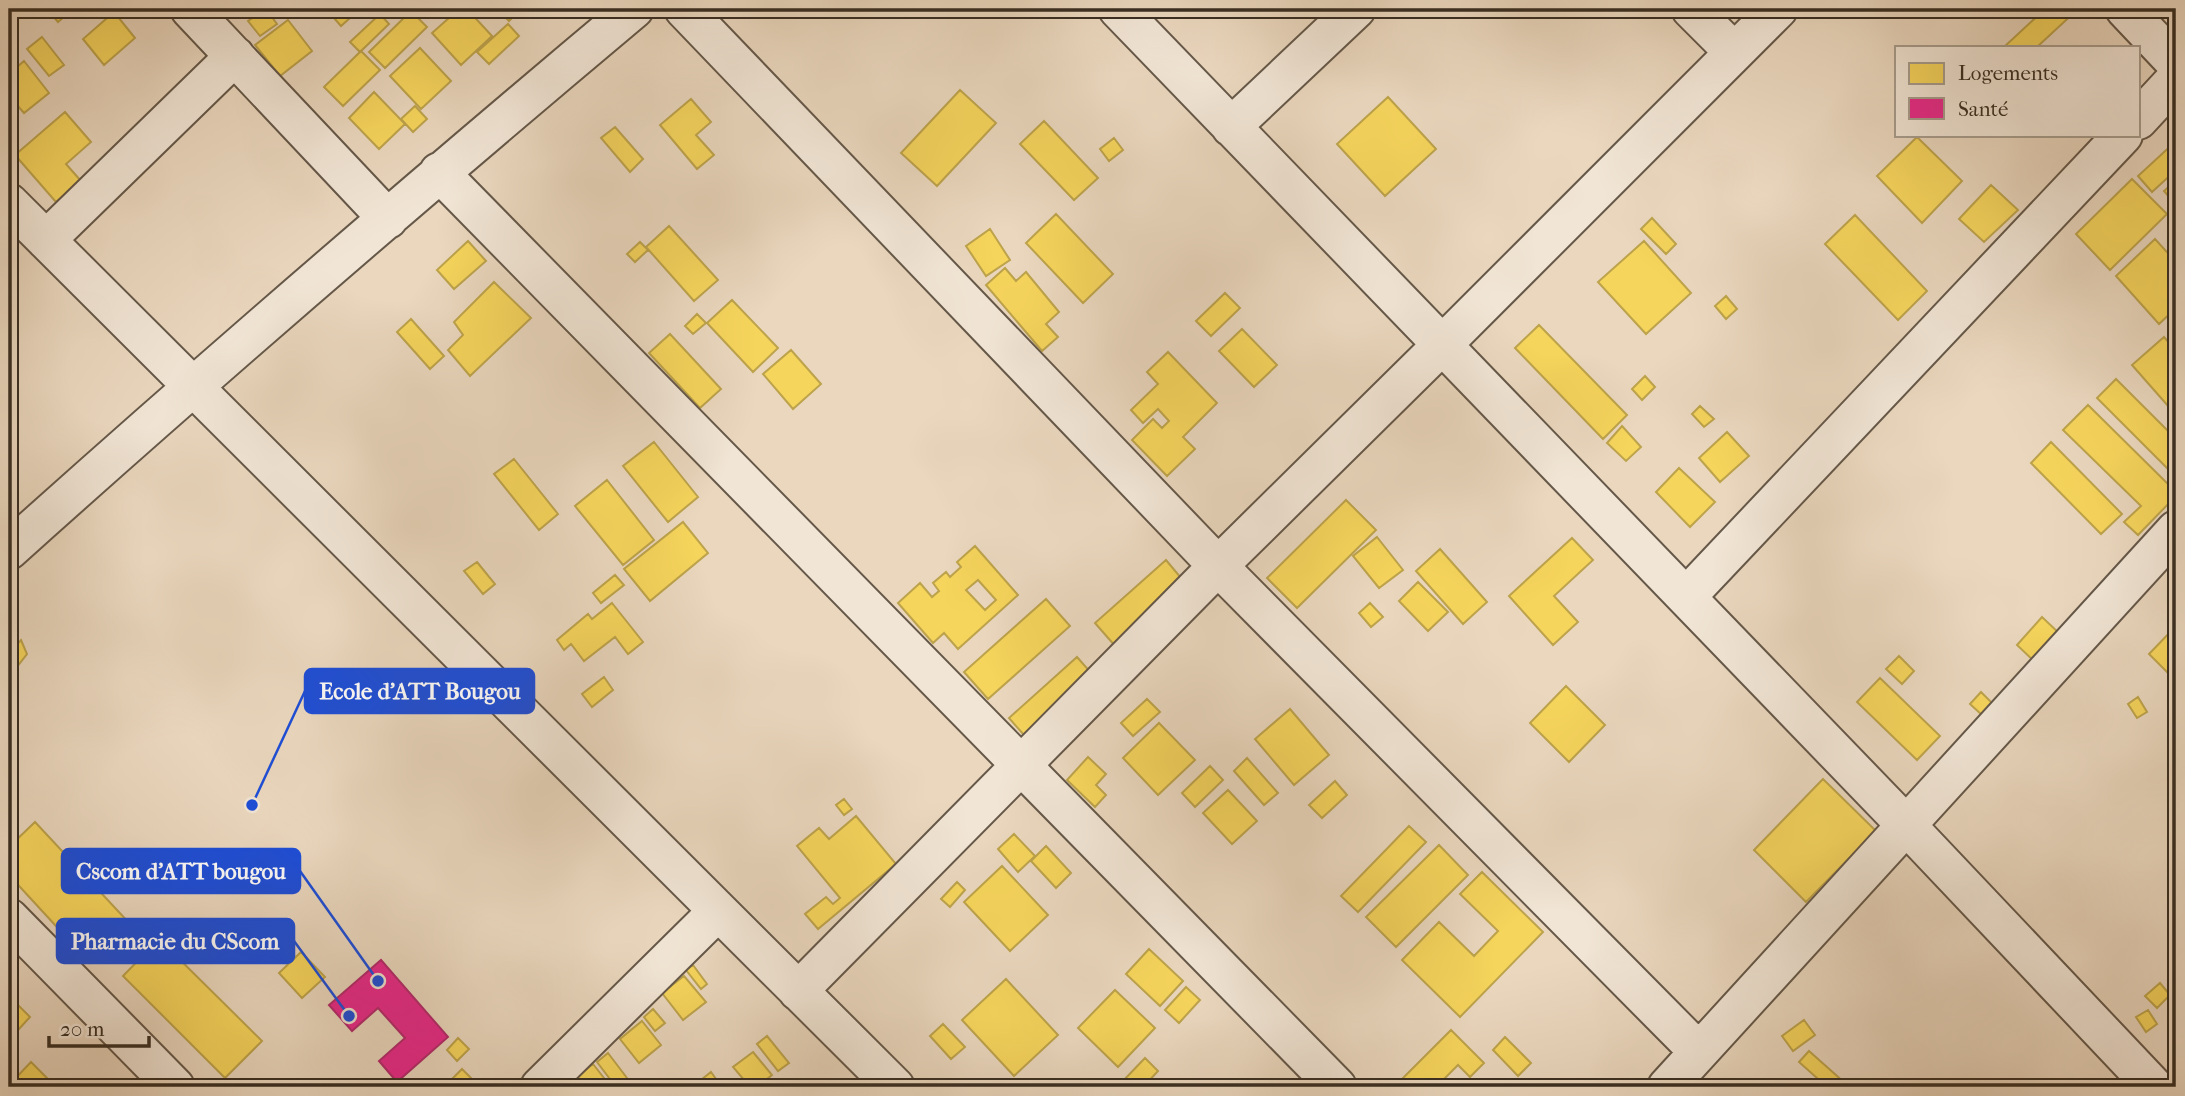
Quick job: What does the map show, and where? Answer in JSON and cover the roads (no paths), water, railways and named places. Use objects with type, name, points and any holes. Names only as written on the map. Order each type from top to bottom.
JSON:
[{"type":"street","points":[[9,550],[192,386],[388,219],[439,172],[634,9]]},
{"type":"street","points":[[684,9],[1218,566],[1698,1051]]},
{"type":"street","points":[[1118,9],[1906,825],[2154,1087]]},
{"type":"street","points":[[1231,127],[1356,9]]},
{"type":"street","points":[[1691,9],[1734,52]]},
{"type":"street","points":[[798,991],[1218,566],[1778,9]]},
{"type":"street","points":[[2125,9],[2176,63]]},
{"type":"street","points":[[46,240],[216,26],[388,219]]},
{"type":"street","points":[[2140,118],[2176,79]]},
{"type":"street","points":[[1686,597],[2122,136]]},
{"type":"street","points":[[439,172],[1337,1087]]},
{"type":"street","points":[[9,203],[895,1087]]},
{"type":"street","points":[[1667,1087],[2176,530]]},
{"type":"street","points":[[540,1087],[718,911]]},
{"type":"street","points":[[9,918],[175,1087]]},
{"type":"place","name":"Ecole d'ATT Bougou","points":[[252,805]]},
{"type":"place","name":"Cscom d'ATT bougou","points":[[378,981]]},
{"type":"place","name":"Pharmacie du CScom","points":[[349,1016]]}]
